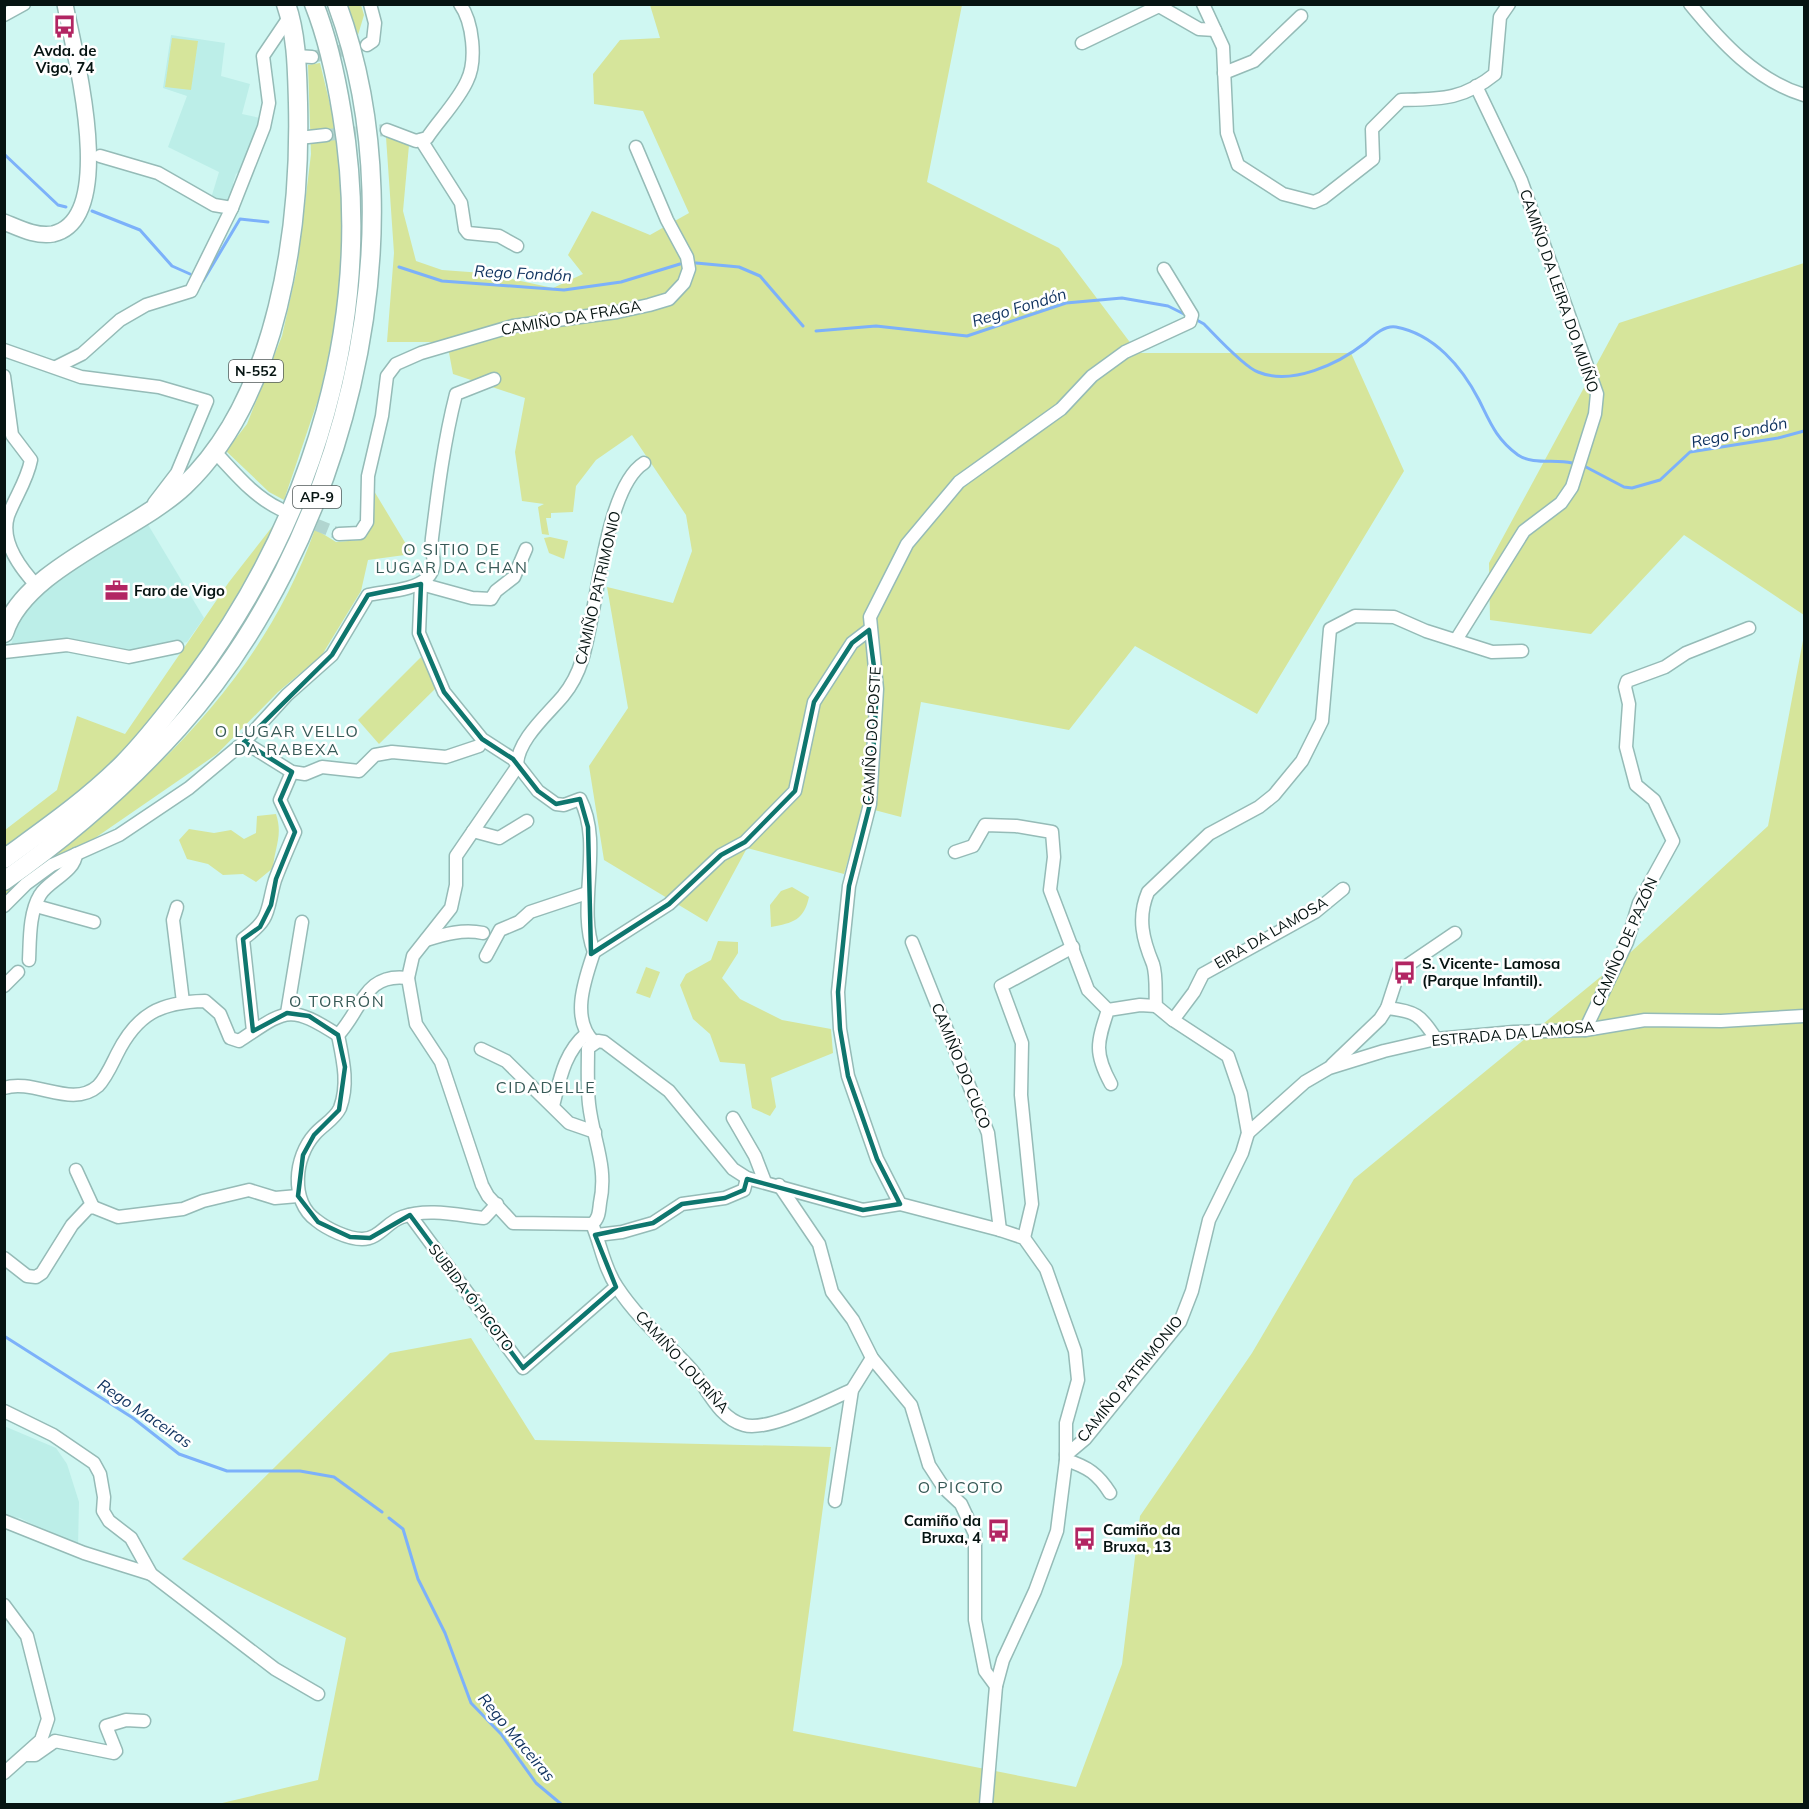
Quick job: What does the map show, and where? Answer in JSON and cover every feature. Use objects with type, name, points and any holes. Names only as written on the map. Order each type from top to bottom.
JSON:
[{"type":"highway","name":"AP-9","points":[[4,859],[75,806],[123,764],[162,720],[225,634],[261,572],[302,488],[333,385],[346,316],[353,227],[349,155],[336,79],[314,4]]},
{"type":"highway","name":"AP-9","points":[[4,881],[105,804],[180,727],[230,660],[267,601],[303,531],[332,458],[354,380],[368,299],[372,215],[367,132],[360,92],[337,4]]},
{"type":"highway","name":"N-552","points":[[4,633],[25,598],[49,575],[146,515],[184,486],[215,452],[234,423],[255,374],[274,317],[290,242],[297,190],[304,56],[288,10]]},
{"type":"main road","points":[[4,222],[29,232],[53,234],[71,224],[80,210],[87,181],[88,137],[65,4]]},
{"type":"street","points":[[4,15],[24,4]]},
{"type":"street","points":[[367,45],[373,41],[375,23],[370,4]]},
{"type":"street","points":[[387,130],[416,141],[427,138],[467,81],[471,69],[471,39],[464,10],[460,4]]},
{"type":"street","points":[[1203,4],[1222,47],[1227,133],[1238,165],[1283,194],[1314,202],[1323,198],[1373,159],[1372,129],[1401,100],[1448,99],[1495,74],[1500,17],[1509,4]]},
{"type":"street","points":[[1690,4],[1719,39],[1742,56],[1759,75],[1785,90],[1804,95]]},
{"type":"street","points":[[1082,43],[1159,6],[1199,29],[1215,30]]},
{"type":"street","points":[[56,367],[82,354],[120,320],[146,305],[191,291],[232,208],[264,127],[269,103],[263,56],[288,10]]},
{"type":"street","points":[[1224,73],[1254,61],[1301,16]]},
{"type":"street","name":"CAMIÑO DA LEIRA DO MUÍÑO","points":[[1456,640],[1524,531],[1561,503],[1572,487],[1595,414],[1597,394],[1521,180],[1476,86]]},
{"type":"street","points":[[299,138],[326,135]]},
{"type":"street","points":[[421,140],[461,203],[465,229],[468,233],[499,236],[517,246]]},
{"type":"street","name":"CAMIÑO DA FRAGA","points":[[339,534],[360,533],[367,522],[368,476],[387,376],[396,364],[421,353],[513,326],[617,312],[649,305],[669,299],[684,283],[689,269],[687,257],[667,220],[636,147]]},
{"type":"street","points":[[100,156],[158,173],[214,205],[232,208]]},
{"type":"street","name":"CAMIÑO DO POSTE","points":[[900,1204],[877,1159],[848,1076],[840,1029],[838,992],[849,886],[870,804],[877,689],[869,630],[870,617],[907,544],[959,482],[1061,409],[1092,376],[1125,352],[1190,322],[1192,315],[1164,269]]},
{"type":"street","points":[[4,350],[81,377],[159,387],[207,401],[177,473],[146,515]]},
{"type":"street","points":[[4,376],[12,435],[31,460],[23,486],[6,520],[8,539],[19,566],[37,586]]},
{"type":"street","points":[[494,379],[456,394],[445,438],[431,543],[435,562],[430,575],[421,584],[419,633],[444,693],[482,739],[508,754],[538,791],[556,804],[564,805],[580,799],[588,827],[587,893],[590,940],[594,952],[581,992],[590,1038],[588,1100],[594,1132],[601,1152],[603,1190],[594,1229]]},
{"type":"street","points":[[215,452],[251,490],[266,502],[280,509]]},
{"type":"street","name":"CAMIÑO PATRIMONIO","points":[[408,978],[413,956],[451,908],[456,885],[456,856],[517,767],[517,758],[537,724],[563,696],[577,676],[584,656],[599,570],[616,509],[630,473],[644,463]]},
{"type":"street","points":[[4,906],[26,884],[52,865],[119,835],[189,788],[244,742],[287,695],[332,655],[368,595],[421,584],[471,598],[491,599],[496,591],[514,577],[526,549]]},
{"type":"street","points":[[1156,1006],[1154,966],[1142,938],[1142,905],[1148,892],[1209,834],[1259,807],[1274,795],[1302,761],[1322,721],[1330,629],[1355,616],[1394,617],[1492,652],[1522,651]]},
{"type":"street","name":"CAMIÑO DE PAZÓN","points":[[1585,1030],[1627,942],[1639,903],[1672,841],[1654,800],[1636,785],[1626,747],[1629,704],[1624,687],[1627,681],[1665,667],[1686,653],[1749,628]]},
{"type":"street","points":[[594,952],[669,904],[721,855],[745,842],[795,791],[814,702],[852,643],[869,630]]},
{"type":"street","points":[[4,652],[67,645],[129,657],[177,646]]},
{"type":"street","points":[[244,742],[292,772],[305,774],[322,767],[359,771],[375,755],[392,752],[446,757],[479,746]]},
{"type":"street","points":[[253,1031],[243,939],[260,927],[271,905],[276,879],[295,832],[280,800],[292,772]]},
{"type":"street","points":[[473,831],[499,838],[527,821]]},
{"type":"street","points":[[955,852],[973,846],[985,825],[1052,832],[1054,857],[1050,890],[1074,947],[1088,990],[1108,1010],[1156,1006],[1173,1020],[1228,1056],[1241,1094],[1248,1134]]},
{"type":"street","points":[[29,960],[36,906],[40,894],[70,866],[76,854]]},
{"type":"street","name":"EIRA DA LAMOSA","points":[[1173,1020],[1194,992],[1203,974],[1315,912],[1343,889]]},
{"type":"street","points":[[486,956],[500,930],[519,922],[530,912],[587,893]]},
{"type":"street","points":[[36,906],[94,922]]},
{"type":"street","points":[[177,906],[173,920],[183,1002]]},
{"type":"street","points":[[287,1013],[302,922]]},
{"type":"street","points":[[425,941],[454,932],[483,933]]},
{"type":"street","points":[[1329,1068],[1363,1038],[1387,1008],[1399,971],[1455,933]]},
{"type":"street","name":"CAMIÑO DO CUCO","points":[[912,942],[988,1133],[1000,1230]]},
{"type":"street","points":[[1024,1238],[1032,1204],[1021,1095],[1022,1043],[1001,986],[1074,947]]},
{"type":"street","points":[[4,986],[18,972]]},
{"type":"street","points":[[338,1035],[377,982],[394,976],[408,978],[416,1024],[441,1062],[482,1185],[488,1196],[513,1223],[622,1232],[652,1223],[682,1204],[725,1198],[744,1190],[747,1178]]},
{"type":"street","points":[[5,1085],[72,1095],[84,1094],[98,1085],[129,1031],[151,1012],[183,1002],[205,1000],[220,1014],[230,1038],[239,1041],[287,1013],[309,1016],[338,1035],[345,1067],[345,1090],[339,1110],[314,1135],[303,1155],[299,1169],[298,1197],[306,1212],[318,1222],[350,1237],[362,1239],[377,1235],[398,1218],[425,1213],[484,1218],[497,1204]]},
{"type":"street","points":[[1387,1008],[1409,1010],[1424,1020],[1436,1039]]},
{"type":"street","points":[[1108,1010],[1098,1051],[1099,1062],[1111,1084]]},
{"type":"street","name":"ESTRADA DA LAMOSA","points":[[1248,1134],[1272,1115],[1305,1082],[1329,1068],[1384,1051],[1436,1039],[1514,1032],[1585,1030],[1645,1020],[1721,1021],[1804,1016]]},
{"type":"street","points":[[552,1106],[565,1062],[573,1045],[590,1038],[604,1042],[669,1091],[733,1169],[747,1178],[863,1210],[900,1204],[1000,1230],[1024,1238],[1046,1269],[1075,1351],[1078,1380],[1066,1423],[1066,1458],[1057,1531],[1035,1591],[1003,1660],[996,1686],[987,1804]]},
{"type":"street","points":[[481,1049],[506,1061],[569,1123],[594,1132]]},
{"type":"street","points":[[733,1118],[763,1173],[765,1182]]},
{"type":"street","name":"CAMIÑO PATRIMONIO","points":[[1066,1458],[1085,1439],[1180,1322],[1192,1291],[1209,1220],[1227,1188],[1248,1134]]},
{"type":"street","points":[[76,1170],[93,1207]]},
{"type":"street","points":[[779,1185],[819,1245],[832,1292],[853,1320],[872,1358],[911,1405],[929,1465],[944,1488],[961,1504],[975,1534],[975,1620],[986,1671],[996,1686]]},
{"type":"street","points":[[4,1258],[27,1276],[36,1277],[42,1273],[72,1225],[85,1210],[93,1207],[118,1217],[183,1209],[202,1201],[249,1190],[275,1198],[298,1197]]},
{"type":"street","name":"SUBIDA Ó PICOTO","points":[[410,1215],[523,1368],[616,1287]]},
{"type":"street","name":"CAMIÑO LOURIÑA","points":[[594,1229],[605,1264],[616,1287],[650,1330],[693,1371],[709,1396],[733,1419],[745,1426],[792,1417],[852,1390]]},
{"type":"street","points":[[836,1501],[852,1390],[872,1358]]},
{"type":"street","points":[[4,1411],[53,1435],[94,1463],[104,1497],[103,1512],[109,1521],[131,1538],[151,1574]]},
{"type":"street","points":[[1066,1458],[1087,1467],[1100,1477],[1110,1493]]},
{"type":"street","points":[[4,1521],[84,1553],[151,1574],[275,1669],[318,1694]]},
{"type":"street","points":[[4,1605],[27,1636],[48,1719],[40,1740],[4,1773]]},
{"type":"street","points":[[24,1755],[35,1755],[55,1741],[114,1753],[116,1751],[106,1726],[126,1720],[144,1721]]},
{"type":"highlighted area","points":[[421,584],[419,633],[444,692],[482,739],[513,759],[538,791],[556,804],[580,799],[588,827],[591,954],[669,904],[721,855],[745,842],[795,791],[814,702],[852,643],[869,630],[877,689],[870,804],[849,886],[838,992],[840,1029],[848,1076],[877,1159],[900,1204],[863,1210],[747,1179],[744,1190],[725,1198],[682,1204],[653,1223],[595,1235],[616,1287],[523,1368],[410,1215],[370,1238],[350,1237],[318,1222],[298,1196],[303,1155],[314,1135],[339,1110],[345,1067],[338,1035],[309,1016],[287,1013],[253,1031],[243,939],[260,927],[271,905],[276,879],[295,832],[280,800],[292,772],[244,742],[332,655],[368,595]]},
{"type":"shaded area","points":[[171,35],[225,43],[221,76],[250,84],[242,114],[260,118],[244,168],[236,174],[233,183],[237,192],[226,200],[214,198],[212,195],[219,172],[168,147],[187,96],[163,88]]},
{"type":"shaded area","points":[[147,523],[204,618],[187,642],[129,655],[11,645],[17,627],[31,602],[54,581]]},
{"type":"shaded area","points":[[4,1426],[56,1448],[67,1464],[79,1502],[78,1547],[20,1518],[5,1516]]},
{"type":"green space","points":[[348,5],[361,5],[364,15],[358,35]]},
{"type":"green space","points":[[650,5],[962,5],[927,182],[1059,248],[1138,353],[1351,353],[1404,471],[1257,714],[1135,646],[1069,730],[921,702],[901,817],[863,807],[844,874],[747,848],[707,922],[604,860],[589,766],[628,708],[607,587],[673,603],[692,551],[686,515],[632,435],[596,460],[576,486],[573,512],[551,513],[551,518],[546,518],[549,535],[542,534],[538,507],[544,504],[522,501],[515,452],[525,398],[453,374],[447,342],[387,342],[394,253],[386,137],[409,145],[403,211],[416,261],[442,270],[483,273],[553,288],[583,274],[568,255],[592,211],[650,235],[689,213],[643,111],[594,104],[593,74],[620,40],[660,38]]},
{"type":"green space","points":[[172,38],[198,41],[191,90],[165,87]]},
{"type":"green space","points":[[320,63],[340,146],[344,223],[338,311],[320,394],[284,500],[269,492],[226,451],[247,424],[282,336],[297,269],[311,154],[308,65]]},
{"type":"green space","points":[[1804,263],[1804,615],[1684,535],[1591,634],[1490,620],[1489,563],[1619,323]]},
{"type":"green space","points":[[371,486],[412,554],[368,560],[361,591],[322,655],[278,692],[217,754],[5,900],[5,890],[101,816],[146,776],[227,688],[262,639],[291,586],[315,529],[336,542],[361,540],[374,521]]},
{"type":"green space","points":[[279,518],[235,603],[201,658],[163,710],[127,751],[76,797],[5,854],[5,830],[57,790],[77,716],[125,734],[229,582]]},
{"type":"green space","points":[[544,538],[568,541],[564,559],[549,553]]},
{"type":"green space","points":[[1804,635],[1804,1804],[218,1804],[318,1780],[346,1638],[182,1559],[390,1353],[471,1338],[535,1440],[831,1447],[793,1731],[1076,1787],[1122,1664],[1140,1516],[1252,1353],[1354,1179],[1632,951],[1768,826]]},
{"type":"green space","points":[[421,657],[437,687],[379,744],[358,720]]},
{"type":"green space","points":[[276,814],[279,835],[273,868],[256,882],[243,874],[223,875],[208,864],[187,859],[179,840],[189,829],[214,833],[231,830],[244,839],[256,833],[257,816]]},
{"type":"green space","points":[[792,887],[809,897],[804,911],[801,916],[791,922],[771,927],[770,905],[781,891]]},
{"type":"green space","points":[[718,941],[738,942],[738,953],[722,978],[740,999],[782,1020],[831,1029],[833,1053],[771,1078],[776,1107],[770,1116],[752,1108],[745,1064],[720,1062],[710,1034],[693,1019],[680,985],[686,974],[711,960]]},
{"type":"green space","points":[[646,967],[660,972],[650,998],[636,993]]},
{"type":"waterway","name":"Rego Fondón","points":[[4,154],[58,205],[66,207]]},
{"type":"waterway","name":"Rego Fondón","points":[[92,211],[140,230],[172,266],[190,274]]},
{"type":"waterway","name":"Rego Fondón","points":[[203,281],[240,219],[268,222]]},
{"type":"waterway","name":"Rego Fondón","points":[[696,263],[739,267],[760,276],[803,326]]},
{"type":"waterway","name":"Rego Fondón","points":[[399,267],[442,281],[564,290],[621,282],[680,264]]},
{"type":"waterway","name":"Rego Fondón","points":[[816,331],[876,326],[967,336],[1066,303],[1122,298],[1168,306],[1186,315]]},
{"type":"waterway","name":"Rego Fondón","points":[[1195,319],[1204,324],[1245,364],[1258,372],[1271,376],[1300,375],[1314,371],[1354,351],[1387,328],[1396,327],[1410,331],[1434,344],[1455,364],[1472,388],[1494,430],[1510,449],[1530,460],[1572,463]]},
{"type":"waterway","name":"Rego Fondón","points":[[1586,467],[1624,487],[1632,488],[1660,480],[1690,452],[1778,438],[1804,431]]},
{"type":"waterway","name":"Rego Maceiras","points":[[4,1336],[133,1418],[179,1454],[227,1471],[300,1471],[334,1477],[382,1512]]},
{"type":"waterway","name":"Rego Maceiras","points":[[389,1518],[403,1529],[418,1579],[445,1633],[471,1703],[501,1734],[536,1783],[561,1804]]},
{"type":"tunnel","points":[[312,57],[367,45]]},
{"type":"tunnel","points":[[326,135],[387,130]]},
{"type":"tunnel","points":[[300,518],[339,534]]},
{"type":"place","name":"Avda. de Vigo, 74","points":[[65,27]]},
{"type":"place","name":"Faro de Vigo","points":[[116,591]]},
{"type":"place","name":"S. Vicente- Lamosa (Parque Infantil).","points":[[1404,973]]},
{"type":"place","name":"Camiño da Bruxa, 4","points":[[999,1530]]},
{"type":"place","name":"Camiño da Bruxa, 13","points":[[1085,1539]]},
{"type":"district","name":"O SITIO DE LUGAR DA CHAN","points":[[452,558]]},
{"type":"district","name":"O LUGAR VELLO DA RABEXA","points":[[287,740]]},
{"type":"district","name":"O TORRÓN","points":[[337,1001]]},
{"type":"district","name":"CIDADELLE","points":[[546,1087]]},
{"type":"district","name":"O PICOTO","points":[[961,1487]]}]
